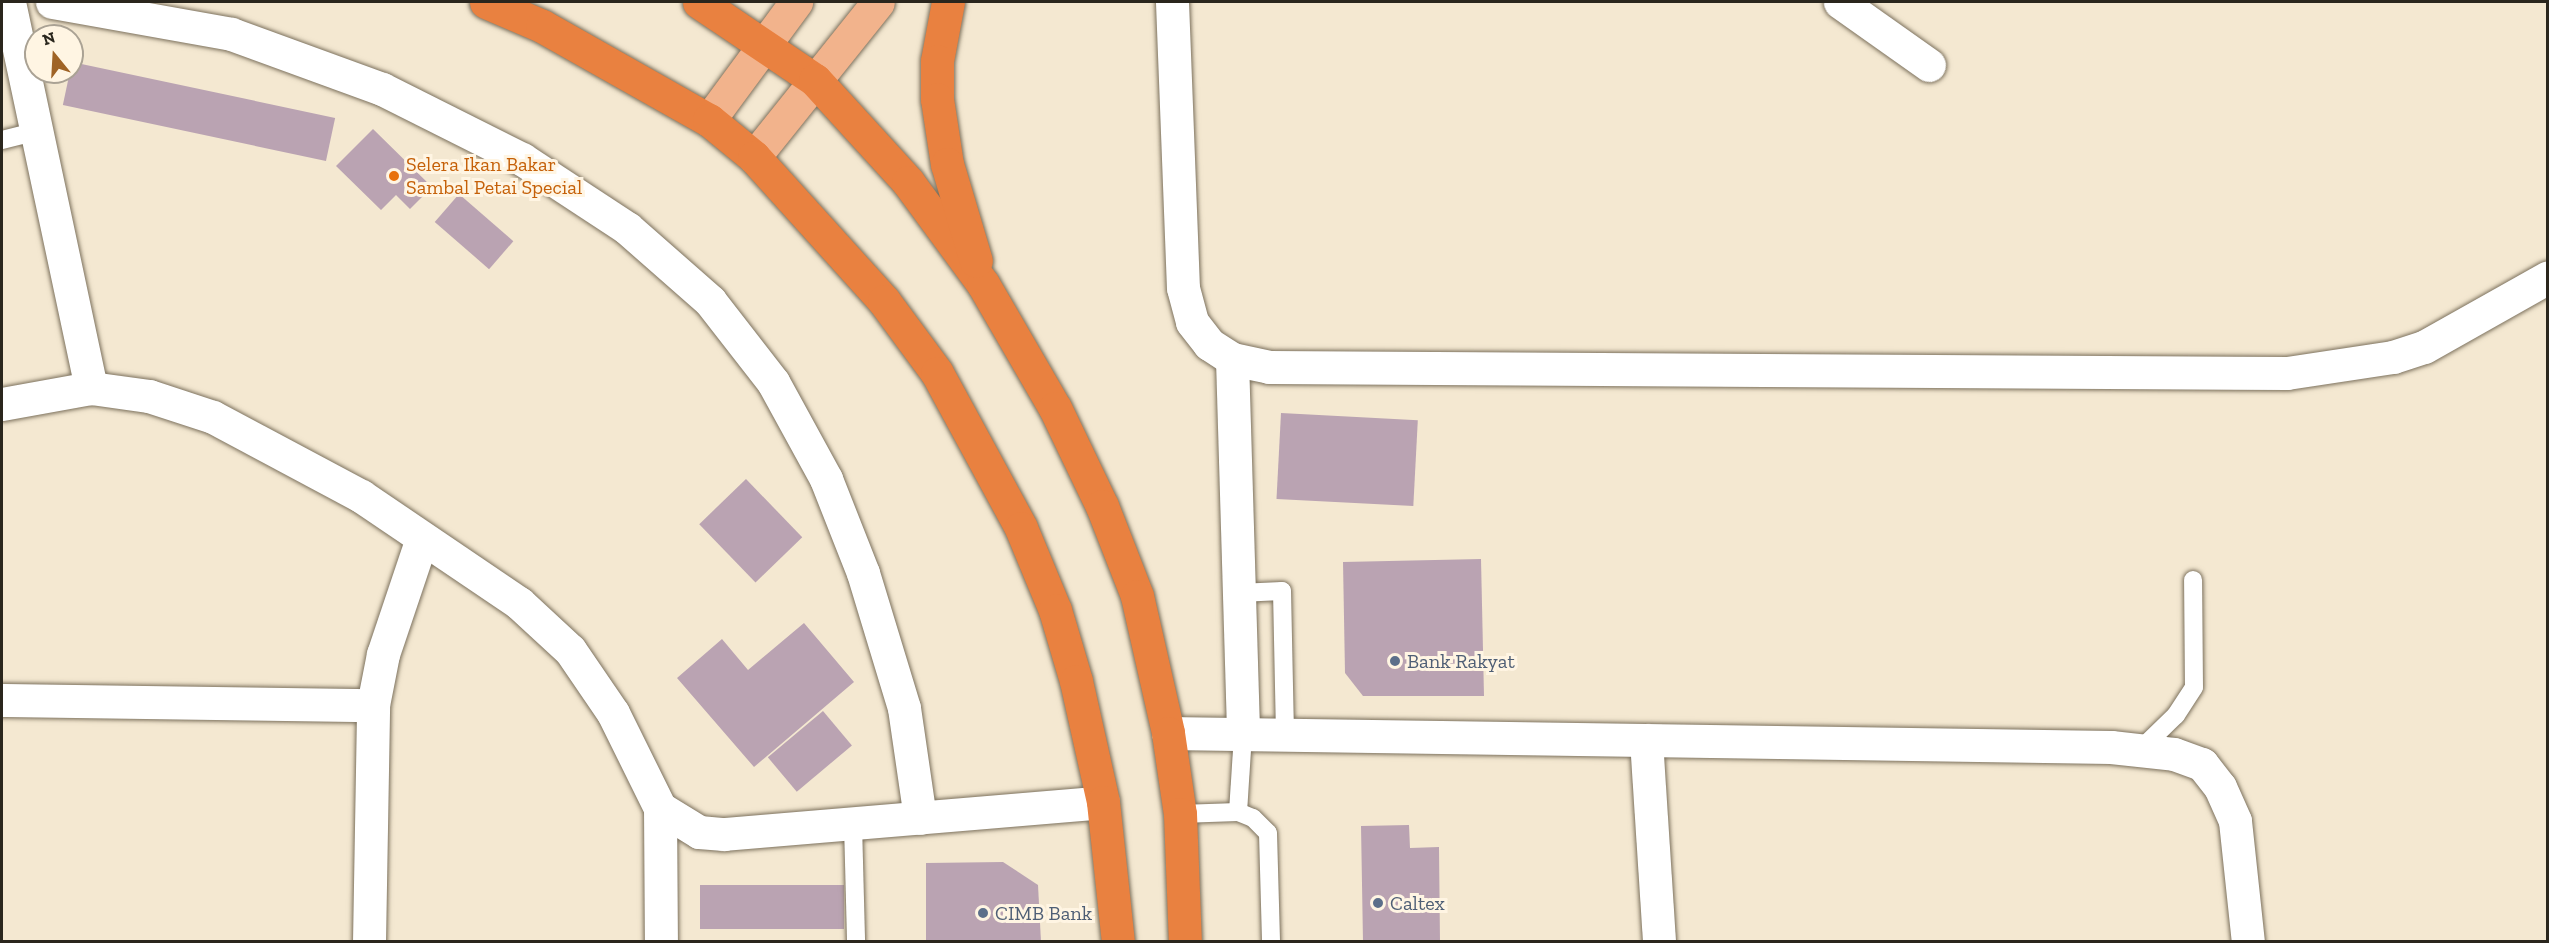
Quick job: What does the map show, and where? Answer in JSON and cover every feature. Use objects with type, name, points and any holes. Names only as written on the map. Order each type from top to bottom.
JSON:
[{"type":"highway","points":[[486,2],[542,26],[709,120],[754,157],[884,301],[937,373],[978,442],[1021,528],[1055,610],[1076,681],[1103,802],[1118,942]]},
{"type":"highway","points":[[699,2],[815,80],[908,182],[983,284],[1055,408],[1102,506],[1137,596],[1168,733],[1180,814],[1185,942]]},
{"type":"highway","points":[[948,2],[937,61],[937,99],[947,164],[983,284]]},
{"type":"main road","points":[[709,120],[762,45],[796,2]]},
{"type":"main road","points":[[754,157],[878,2]]},
{"type":"street","points":[[9,2],[39,131],[91,388]]},
{"type":"street","points":[[52,2],[231,34],[382,89],[522,159],[627,228],[710,301],[773,382],[826,479],[863,573],[904,708],[920,818]]},
{"type":"street","points":[[1172,2],[1183,288],[1192,322],[1209,344],[1232,359],[1269,367],[2287,373],[2393,357],[2424,347],[2547,277]]},
{"type":"street","points":[[1840,2],[1929,65]]},
{"type":"street","points":[[1232,359],[1243,734]]},
{"type":"street","points":[[2,404],[91,388],[149,396],[213,417],[360,496],[519,603],[570,650],[613,713],[660,808],[661,942]]},
{"type":"street","points":[[369,942],[373,705],[383,654],[422,538]]},
{"type":"street","points":[[2,700],[373,705]]},
{"type":"street","points":[[1168,733],[2140,750],[2174,754],[2202,764],[2220,787],[2235,821],[2248,942]]},
{"type":"street","points":[[1646,740],[1659,942]]},
{"type":"street","points":[[660,808],[699,831],[724,834],[1103,802]]},
{"type":"lane","points":[[2,140],[39,131]]},
{"type":"lane","points":[[2140,750],[2176,715],[2194,687],[2193,580]]},
{"type":"lane","points":[[1239,593],[1281,591],[1286,735]]},
{"type":"lane","points":[[1238,812],[1243,734]]},
{"type":"lane","points":[[1180,814],[1238,812],[1253,818],[1268,833],[1271,942]]},
{"type":"lane","points":[[853,824],[856,942]]},
{"type":"building","points":[[84,65],[335,118],[326,161],[63,105],[67,84],[84,84]]},
{"type":"building","points":[[373,129],[432,187],[410,209],[396,195],[381,210],[336,166]]},
{"type":"building","points":[[459,194],[513,241],[489,269],[435,222]]},
{"type":"building","points":[[1281,413],[1418,420],[1413,506],[1276,499]]},
{"type":"building","points":[[746,479],[802,537],[756,582],[699,524]]},
{"type":"building","points":[[1481,559],[1484,696],[1363,696],[1345,673],[1343,562]]},
{"type":"building","points":[[804,623],[854,682],[754,767],[677,678],[722,639],[748,670]]},
{"type":"building","points":[[823,711],[852,745],[797,792],[768,757]]},
{"type":"building","points":[[1409,825],[1410,848],[1439,847],[1440,942],[1363,942],[1361,826]]},
{"type":"building","name":"CIMB Bank","points":[[1003,862],[1038,885],[1041,942],[926,942],[926,863]]},
{"type":"building","points":[[700,885],[844,885],[844,929],[700,929]]},
{"type":"place","name":"Selera Ikan Bakar Sambal Petai Special","points":[[394,176]]},
{"type":"place","name":"Bank Rakyat","points":[[1395,661]]},
{"type":"place","name":"Caltex","points":[[1378,903]]},
{"type":"place","name":"CIMB Bank","points":[[983,913]]}]
